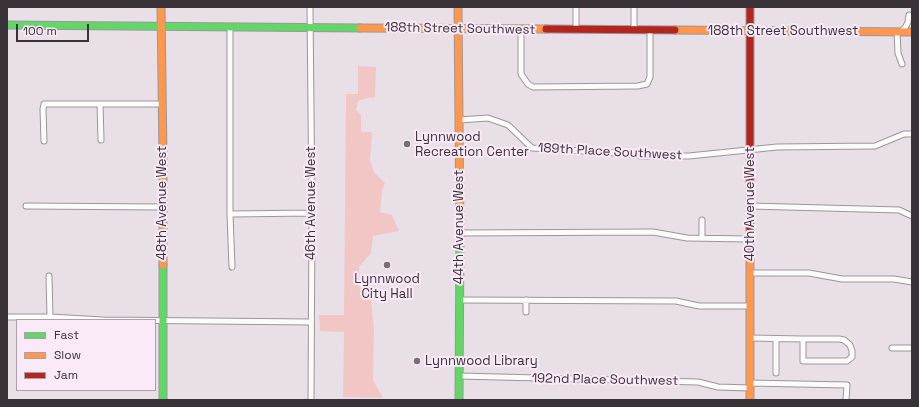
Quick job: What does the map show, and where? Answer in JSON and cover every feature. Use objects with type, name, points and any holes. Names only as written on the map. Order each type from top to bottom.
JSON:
[{"type":"street","name":"48th Avenue West","points":[[161,7],[163,400]]},
{"type":"street","name":"46th Avenue West","points":[[310,7],[312,213],[311,400]]},
{"type":"street","name":"44th Avenue West","points":[[458,7],[460,233],[459,400]]},
{"type":"street","points":[[576,7],[576,30]]},
{"type":"street","points":[[634,7],[634,30]]},
{"type":"street","name":"40th Avenue West","points":[[750,7],[750,400]]},
{"type":"street","points":[[902,64],[898,53],[899,32],[906,25],[909,15],[912,24]]},
{"type":"street","name":"188th Street Southwest","points":[[7,25],[912,32]]},
{"type":"street","points":[[230,27],[230,214],[232,267]]},
{"type":"street","points":[[521,30],[522,74],[528,84],[534,86],[638,86],[647,84],[650,77],[650,31]]},
{"type":"street","points":[[44,141],[44,104],[162,104]]},
{"type":"street","points":[[100,104],[102,140]]},
{"type":"street","name":"189th Place Southwest","points":[[459,120],[488,118],[508,125],[532,148],[642,156],[689,156],[777,147],[875,146],[904,134],[912,134]]},
{"type":"street","points":[[26,206],[162,207]]},
{"type":"street","points":[[750,206],[899,210],[912,216]]},
{"type":"street","points":[[230,214],[312,213]]},
{"type":"street","points":[[702,220],[702,238]]},
{"type":"street","points":[[460,233],[653,232],[687,238],[750,239]]},
{"type":"street","points":[[750,273],[809,273],[842,279],[894,279],[912,282]]},
{"type":"street","points":[[49,276],[50,318]]},
{"type":"street","points":[[460,300],[676,301],[699,306],[750,306]]},
{"type":"street","points":[[526,300],[526,312]]},
{"type":"street","points":[[7,317],[76,319]]},
{"type":"street","points":[[156,320],[311,322]]},
{"type":"street","points":[[750,338],[835,338],[847,342],[852,348],[852,357],[847,361],[803,361],[803,339]]},
{"type":"street","points":[[776,338],[776,373]]},
{"type":"street","points":[[892,348],[912,348]]},
{"type":"street","name":"192nd Place Southwest","points":[[459,376],[698,382],[718,387],[847,385],[846,400]]},
{"type":"shaded area","points":[[358,66],[376,67],[375,97],[358,101],[356,110],[361,115],[361,132],[372,132],[370,160],[374,172],[385,183],[382,191],[380,212],[392,215],[399,231],[373,236],[371,253],[359,267],[359,286],[371,299],[374,330],[373,380],[383,398],[343,397],[344,332],[320,331],[319,315],[344,315],[346,94],[358,94]]},
{"type":"traffic: fast","points":[[7,25],[360,28]]},
{"type":"traffic: fast","points":[[459,400],[460,233]]},
{"type":"traffic: fast","points":[[163,265],[163,400]]},
{"type":"traffic: slow","points":[[161,7],[163,265]]},
{"type":"traffic: slow","points":[[458,7],[460,233]]},
{"type":"traffic: slow","points":[[360,28],[546,29]]},
{"type":"traffic: slow","points":[[675,30],[912,32]]},
{"type":"traffic: slow","points":[[750,250],[750,400]]},
{"type":"traffic: jam","points":[[750,7],[750,250]]},
{"type":"traffic: jam","points":[[546,29],[675,30]]},
{"type":"place","name":"Lynnwood Recreation Center","points":[[407,144]]},
{"type":"place","name":"Lynnwood City Hall","points":[[387,265]]},
{"type":"place","name":"Lynnwood Library","points":[[417,361]]}]
